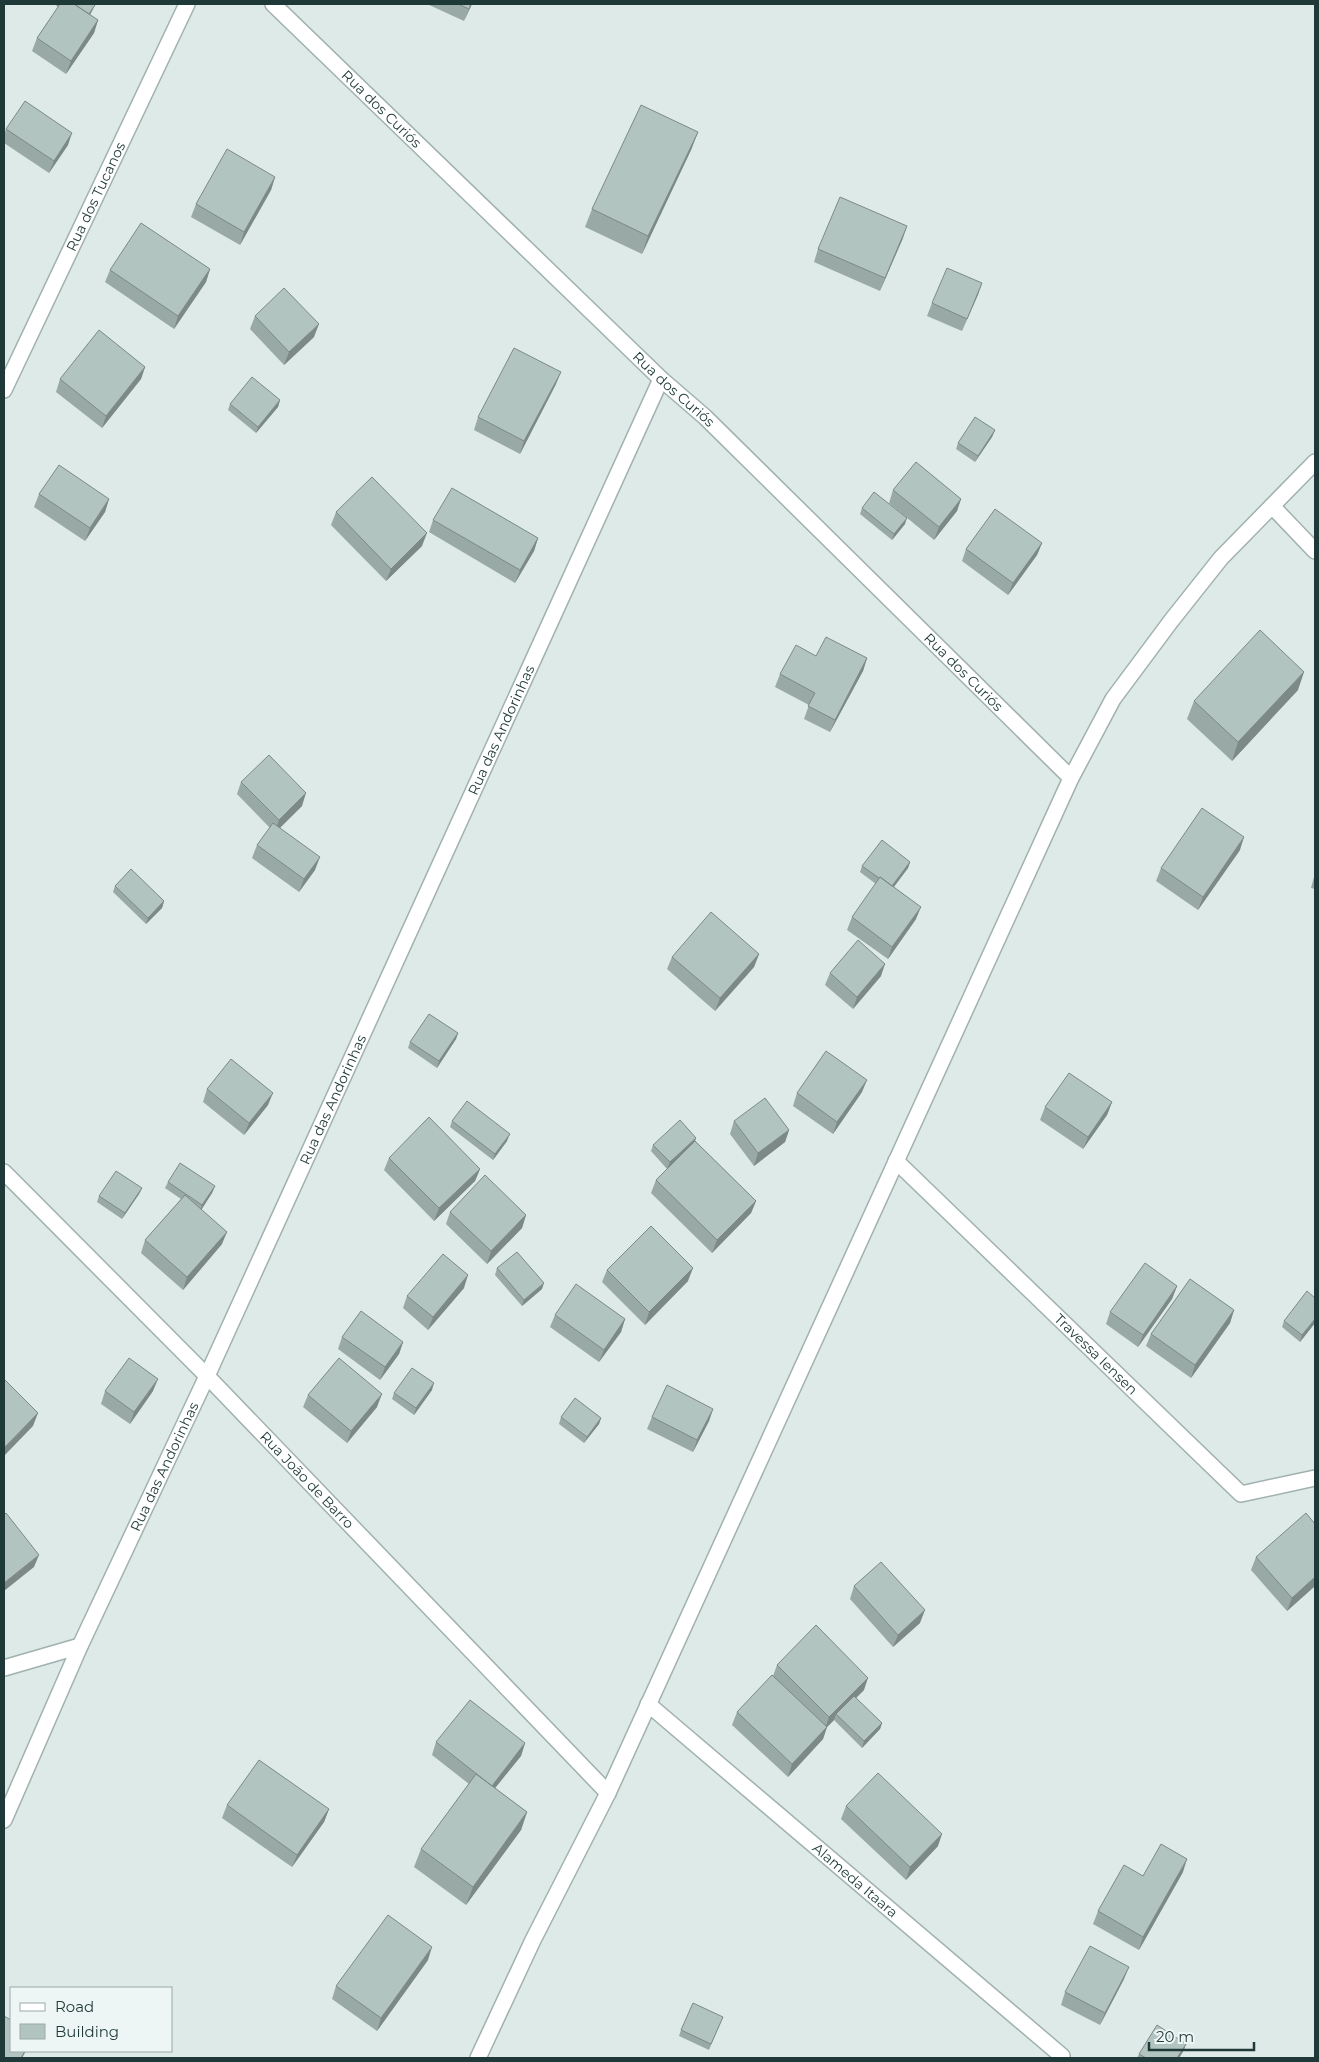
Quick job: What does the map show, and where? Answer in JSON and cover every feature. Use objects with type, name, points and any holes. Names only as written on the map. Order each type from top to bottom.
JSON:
[{"type":"street","name":"Rua dos Tucanos","points":[[4,390],[187,4]]},
{"type":"street","name":"Rua dos Curiós","points":[[273,4],[661,379],[705,417],[1071,778]]},
{"type":"street","name":"Rua das Andorinhas","points":[[4,1820],[80,1646],[207,1376],[661,379]]},
{"type":"street","points":[[478,2058],[533,1940],[608,1793],[1071,778],[1113,698],[1221,558],[1315,462]]},
{"type":"street","points":[[1272,506],[1315,550]]},
{"type":"street","name":"Travessa Iensen","points":[[896,1161],[1242,1494],[1315,1478]]},
{"type":"street","name":"Rua João de Barro","points":[[4,1172],[207,1376],[608,1793]]},
{"type":"street","points":[[4,1668],[80,1646]]},
{"type":"street","name":"Alameda Itaara","points":[[648,1704],[1062,2056]]},
{"type":"building","points":[[60,4],[74,4],[98,20],[71,61],[37,38]]},
{"type":"building","points":[[74,4],[94,4],[95,5],[89,14]]},
{"type":"building","points":[[458,4],[471,4],[469,9]]},
{"type":"building","points":[[25,101],[72,133],[54,161],[6,129]]},
{"type":"building","points":[[641,105],[698,132],[648,236],[592,209]]},
{"type":"building","points":[[227,149],[275,177],[244,232],[196,204]]},
{"type":"building","points":[[840,197],[907,226],[885,278],[818,249]]},
{"type":"building","points":[[141,223],[210,269],[178,316],[110,270]]},
{"type":"building","points":[[947,268],[982,283],[967,319],[932,303]]},
{"type":"building","points":[[284,288],[319,324],[289,352],[255,316]]},
{"type":"building","points":[[99,330],[145,367],[106,416],[60,379]]},
{"type":"building","points":[[514,348],[561,372],[524,441],[478,417]]},
{"type":"building","points":[[252,377],[280,400],[258,427],[230,404]]},
{"type":"building","points":[[975,417],[995,430],[978,456],[958,443]]},
{"type":"building","points":[[916,462],[961,499],[939,527],[893,490]]},
{"type":"building","points":[[59,465],[109,499],[90,528],[39,494]]},
{"type":"building","points":[[372,477],[427,533],[391,569],[336,512]]},
{"type":"building","points":[[452,488],[538,538],[520,570],[433,520]]},
{"type":"building","points":[[874,492],[907,518],[894,534],[862,508]]},
{"type":"building","points":[[995,509],[1042,543],[1013,583],[966,549]]},
{"type":"building","points":[[1260,630],[1304,672],[1238,742],[1194,701]]},
{"type":"building","points":[[826,637],[867,658],[835,720],[808,706],[815,693],[780,674],[796,645],[816,656]]},
{"type":"building","points":[[269,755],[306,793],[279,820],[241,782]]},
{"type":"building","points":[[1202,808],[1244,837],[1203,897],[1161,868]]},
{"type":"building","points":[[273,823],[320,857],[304,879],[257,845]]},
{"type":"building","points":[[882,840],[910,862],[892,886],[862,866]]},
{"type":"building","points":[[131,869],[164,901],[148,918],[115,886]]},
{"type":"building","points":[[880,877],[921,907],[892,947],[852,917]]},
{"type":"building","points":[[711,912],[759,954],[720,998],[672,957]]},
{"type":"building","points":[[858,940],[885,964],[857,997],[830,973]]},
{"type":"building","points":[[429,1014],[458,1033],[439,1061],[410,1042]]},
{"type":"building","points":[[826,1051],[867,1080],[837,1122],[797,1093]]},
{"type":"building","points":[[231,1059],[273,1093],[249,1123],[207,1089]]},
{"type":"building","points":[[1069,1073],[1112,1102],[1088,1137],[1045,1107]]},
{"type":"building","points":[[765,1098],[789,1130],[758,1153],[734,1121]]},
{"type":"building","points":[[467,1101],[510,1134],[495,1154],[452,1121]]},
{"type":"building","points":[[429,1117],[480,1169],[439,1208],[389,1158]]},
{"type":"building","points":[[680,1120],[696,1138],[670,1162],[653,1145]]},
{"type":"building","points":[[695,1141],[756,1201],[717,1240],[656,1180]]},
{"type":"building","points":[[180,1163],[215,1186],[202,1205],[168,1182]]},
{"type":"building","points":[[116,1171],[142,1188],[125,1213],[99,1196]]},
{"type":"building","points":[[485,1175],[526,1215],[491,1251],[450,1212]]},
{"type":"building","points":[[185,1195],[227,1232],[187,1277],[145,1240]]},
{"type":"building","points":[[651,1226],[693,1268],[649,1312],[607,1270]]},
{"type":"building","points":[[517,1252],[544,1283],[524,1300],[497,1268]]},
{"type":"building","points":[[443,1254],[468,1275],[433,1317],[407,1296]]},
{"type":"building","points":[[1145,1263],[1177,1286],[1143,1335],[1110,1312]]},
{"type":"building","points":[[1190,1279],[1234,1310],[1195,1365],[1151,1334]]},
{"type":"building","points":[[576,1284],[625,1319],[604,1350],[555,1315]]},
{"type":"building","points":[[1307,1291],[1315,1298],[1315,1319],[1302,1335],[1284,1321]]},
{"type":"building","points":[[361,1311],[403,1342],[385,1367],[342,1337]]},
{"type":"building","points":[[129,1358],[158,1379],[134,1412],[105,1391]]},
{"type":"building","points":[[339,1358],[382,1394],[351,1431],[308,1395]]},
{"type":"building","points":[[412,1368],[434,1383],[416,1408],[394,1393]]},
{"type":"building","points":[[4,1379],[38,1413],[4,1448]]},
{"type":"building","points":[[667,1385],[713,1409],[697,1440],[652,1417]]},
{"type":"building","points":[[575,1398],[601,1418],[587,1437],[561,1417]]},
{"type":"building","points":[[6,1513],[39,1555],[4,1583],[4,1515]]},
{"type":"building","points":[[1306,1513],[1315,1524],[1315,1577],[1292,1598],[1256,1557]]},
{"type":"building","points":[[881,1562],[925,1610],[898,1635],[854,1586]]},
{"type":"building","points":[[816,1625],[868,1678],[829,1717],[777,1665]]},
{"type":"building","points":[[772,1675],[827,1727],[792,1764],[737,1712]]},
{"type":"building","points":[[854,1696],[882,1723],[864,1741],[836,1714]]},
{"type":"building","points":[[470,1700],[525,1743],[492,1786],[436,1742]]},
{"type":"building","points":[[259,1760],[329,1809],[297,1855],[227,1805]]},
{"type":"building","points":[[878,1773],[942,1834],[910,1867],[846,1806]]},
{"type":"building","points":[[476,1774],[527,1812],[473,1887],[421,1849]]},
{"type":"building","points":[[1161,1844],[1187,1859],[1143,1937],[1098,1911],[1124,1865],[1143,1876]]},
{"type":"building","points":[[388,1915],[432,1947],[381,2018],[336,1986]]},
{"type":"building","points":[[1090,1946],[1129,1967],[1105,2013],[1065,1992]]},
{"type":"building","points":[[693,2003],[723,2017],[711,2044],[681,2030]]},
{"type":"building","points":[[4,2016],[10,2019],[10,2052],[24,2052],[21,2058],[4,2058]]},
{"type":"building","points":[[1157,2025],[1186,2044],[1177,2058],[1146,2058],[1139,2054]]}]
